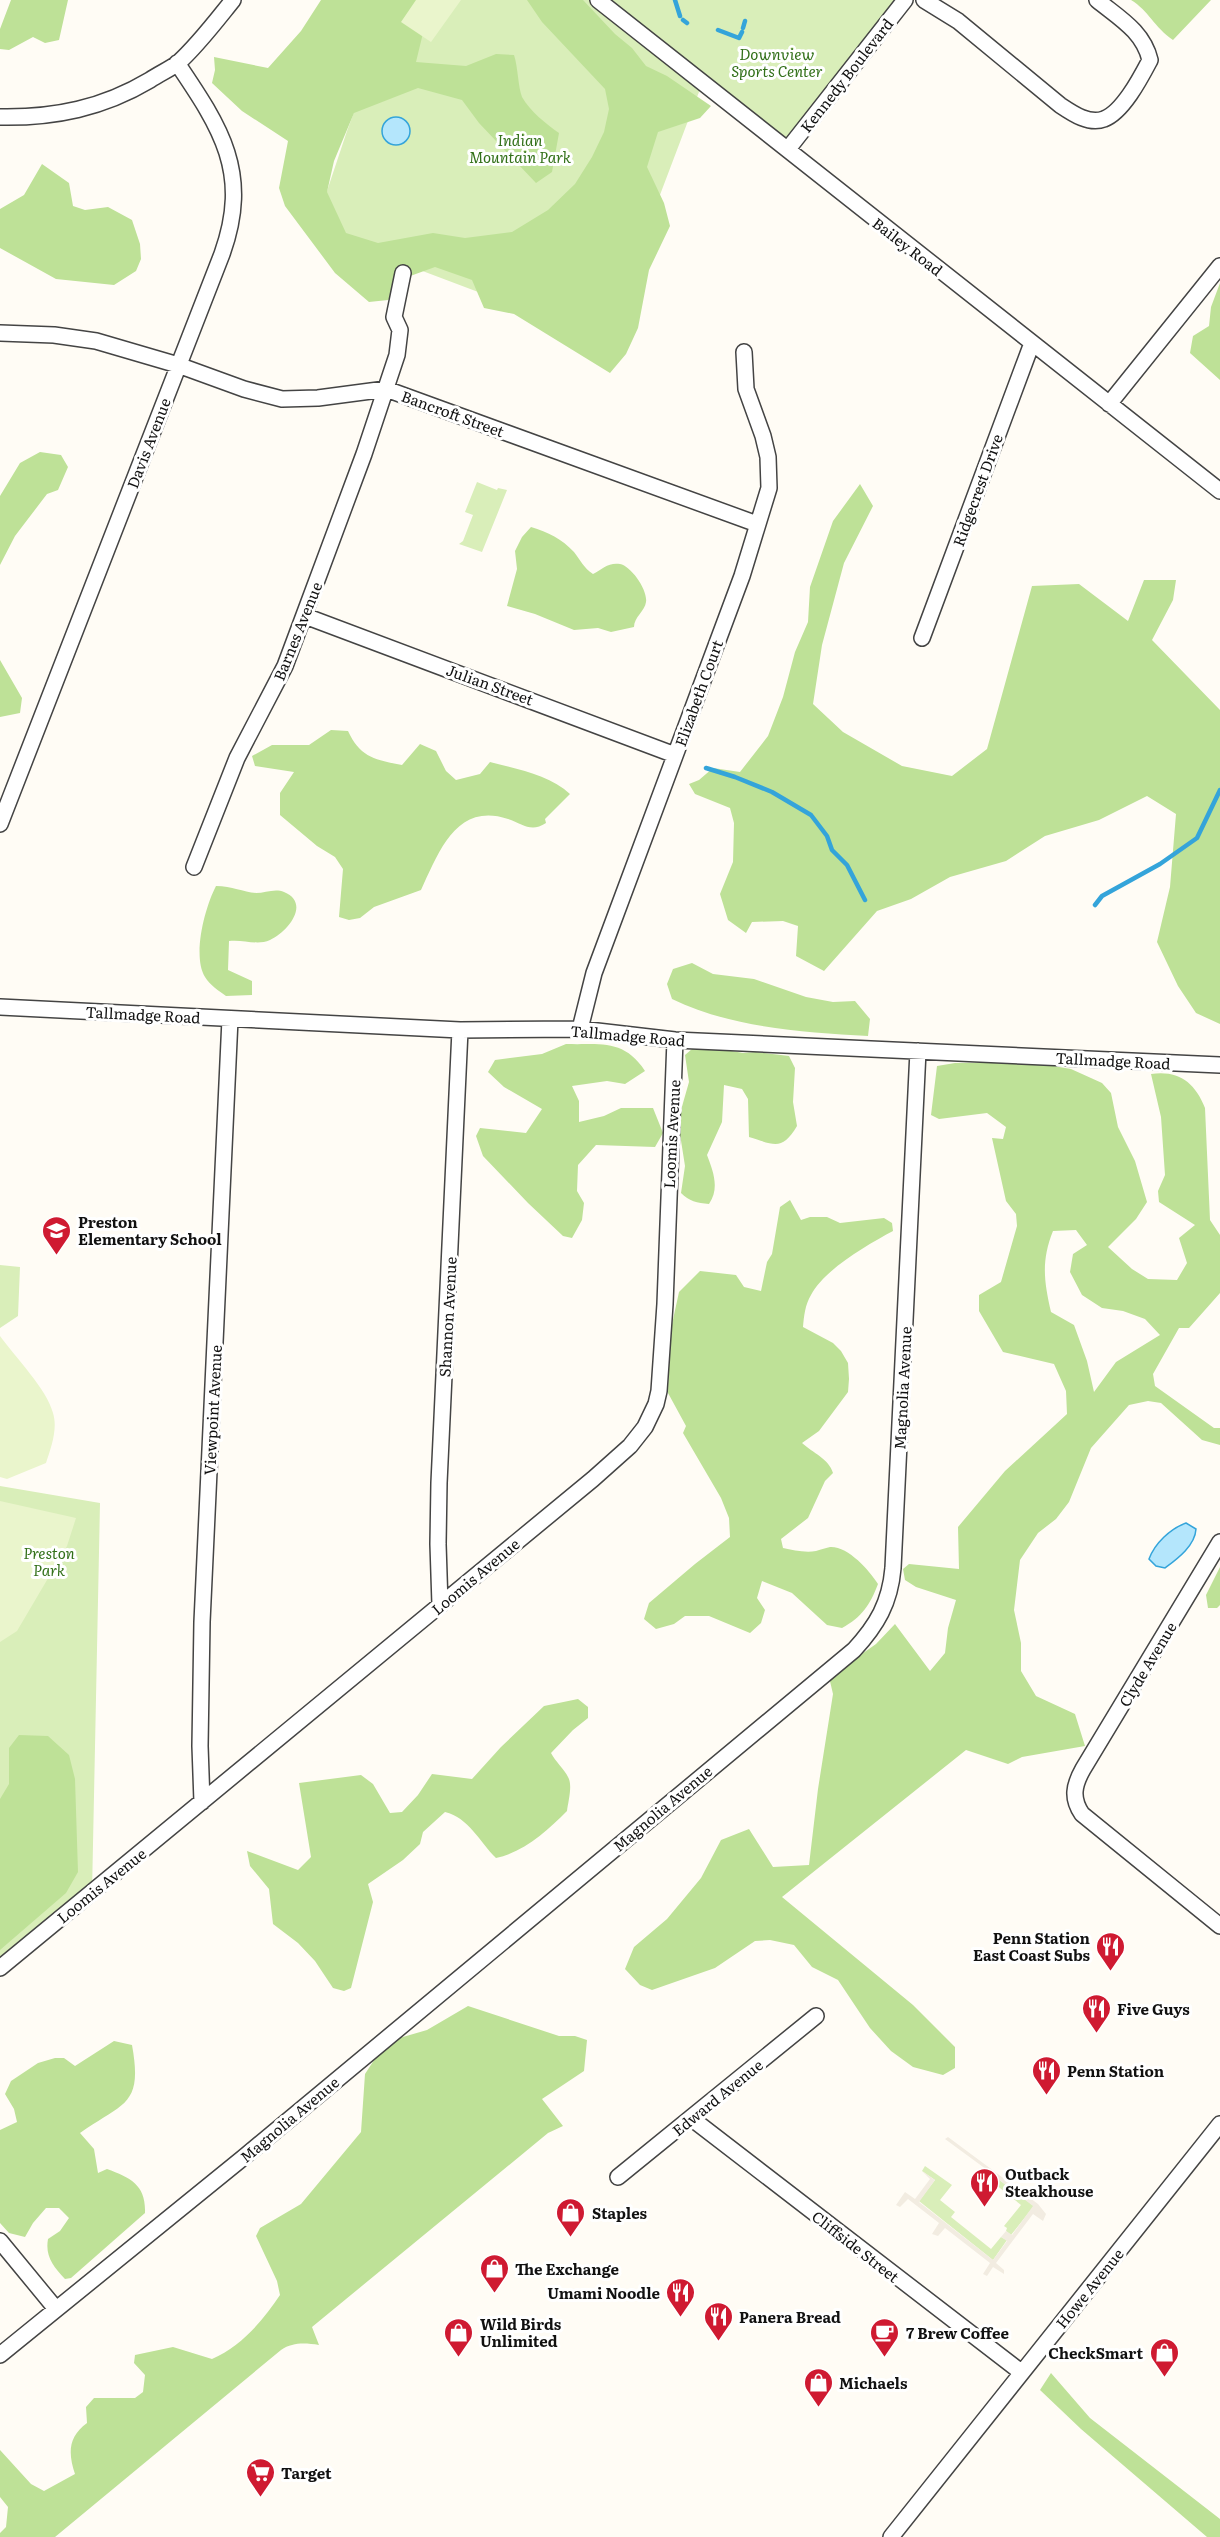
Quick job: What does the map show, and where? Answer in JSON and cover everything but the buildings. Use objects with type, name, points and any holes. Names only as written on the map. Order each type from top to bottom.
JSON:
[{"type":"street","points":[[0,117],[41,117],[79,110],[108,102],[133,90],[177,63],[233,0]]},
{"type":"street","name":"Bailey Road","points":[[598,0],[1220,491]]},
{"type":"street","name":"Kennedy Boulevard","points":[[788,149],[905,0]]},
{"type":"street","points":[[924,0],[958,21],[1060,105],[1089,120],[1103,120],[1114,112],[1128,96],[1150,60],[1147,47],[1139,34],[1097,0]]},
{"type":"street","name":"Davis Avenue","points":[[0,824],[227,240],[234,191],[231,166],[222,138],[210,113],[177,63]]},
{"type":"street","points":[[1109,404],[1220,266]]},
{"type":"street","name":"Barnes Avenue","points":[[194,867],[237,758],[283,669],[305,616],[386,388],[400,343],[400,330],[394,317],[403,273]]},
{"type":"street","name":"Bancroft Street","points":[[0,333],[54,335],[96,341],[282,399],[318,398],[386,388],[757,524]]},
{"type":"street","name":"Ridgecrest Drive","points":[[922,638],[1032,343]]},
{"type":"street","name":"Elizabeth Court","points":[[580,1029],[594,973],[742,576],[769,488],[768,457],[746,389],[744,352]]},
{"type":"street","name":"Julian Street","points":[[305,616],[675,755]]},
{"type":"street","name":"Tallmadge Road","points":[[0,1007],[460,1030],[580,1029],[675,1040],[1220,1065]]},
{"type":"street","name":"Viewpoint Avenue","points":[[202,1802],[200,1746],[203,1612],[230,1019]]},
{"type":"street","name":"Shannon Avenue","points":[[440,1605],[439,1483],[460,1030]]},
{"type":"street","name":"Loomis Avenue","points":[[0,1968],[616,1458],[645,1427],[659,1391],[665,1304],[675,1040]]},
{"type":"street","name":"Magnolia Avenue","points":[[0,2355],[244,2157],[854,1650],[878,1622],[889,1599],[894,1558],[918,1052]]},
{"type":"street","name":"Clyde Avenue","points":[[1220,1542],[1083,1768],[1075,1787],[1075,1800],[1082,1814],[1220,1926]]},
{"type":"street","name":"Edward Avenue","points":[[618,2177],[816,2016]]},
{"type":"street","name":"Cliffside Street","points":[[692,2118],[1021,2372]]},
{"type":"street","name":"Howe Avenue","points":[[891,2537],[1220,2124]]},
{"type":"street","points":[[0,2241],[56,2308]]},
{"type":"green space","points":[[11,0],[68,0],[59,40],[45,43],[33,37],[9,50],[0,49],[0,29]]},
{"type":"green space","points":[[321,0],[431,0],[416,62],[466,66],[496,54],[514,55],[522,97],[539,117],[559,133],[552,172],[536,183],[479,123],[462,100],[418,88],[354,113],[334,161],[327,192],[346,233],[378,243],[433,233],[465,238],[512,232],[548,210],[575,184],[592,157],[604,132],[609,109],[605,89],[542,22],[527,0],[583,0],[615,34],[632,48],[646,66],[667,76],[711,106],[700,118],[658,132],[647,167],[664,203],[670,226],[649,270],[638,328],[626,354],[610,373],[514,314],[484,308],[472,280],[435,267],[402,279],[388,300],[369,302],[335,273],[285,206],[279,188],[288,141],[242,111],[212,83],[215,70],[214,57],[268,68],[301,31]]},
{"type":"green space","name":"Indian Mountain Park","points":[[396,0],[905,0],[788,149],[702,84],[605,340],[314,230],[347,131]]},
{"type":"green space","points":[[416,0],[461,0],[431,42],[401,22]]},
{"type":"green space","points":[[1131,0],[1211,0],[1173,40]]},
{"type":"green space","points":[[42,164],[69,183],[73,206],[85,210],[108,207],[132,220],[140,244],[141,259],[136,271],[114,285],[56,279],[0,248],[0,209],[24,195]]},
{"type":"green space","points":[[1220,283],[1220,380],[1190,353],[1193,336],[1209,326],[1211,307]]},
{"type":"green space","points":[[40,452],[61,455],[68,467],[58,490],[47,494],[15,536],[0,565],[0,496],[20,463]]},
{"type":"green space","points":[[477,482],[497,490],[498,488],[507,490],[482,552],[459,544],[463,541],[473,515],[465,512]]},
{"type":"green space","points":[[860,484],[873,506],[844,563],[822,645],[813,704],[843,732],[902,766],[952,776],[987,749],[1032,586],[1079,584],[1128,621],[1144,580],[1176,580],[1173,600],[1152,640],[1220,710],[1220,1024],[1196,1013],[1178,986],[1157,942],[1170,887],[1176,814],[1147,796],[1099,820],[1045,836],[1006,861],[950,877],[911,899],[877,911],[824,971],[796,956],[798,926],[783,921],[752,922],[746,933],[728,920],[720,894],[733,862],[734,823],[730,808],[695,794],[689,784],[699,780],[713,768],[740,772],[768,736],[783,697],[795,652],[808,622],[810,587],[833,521]]},
{"type":"green space","points":[[531,527],[565,543],[593,574],[612,564],[620,564],[629,569],[642,585],[646,597],[645,605],[634,627],[611,632],[598,628],[574,630],[535,614],[507,606],[517,569],[515,551],[522,537]]},
{"type":"green space","points":[[0,660],[22,698],[20,713],[0,717]]},
{"type":"green space","points":[[331,730],[348,731],[363,752],[376,759],[402,765],[420,744],[436,751],[446,771],[456,780],[480,774],[490,762],[543,777],[570,794],[541,826],[527,827],[508,819],[490,816],[475,818],[462,824],[443,846],[421,890],[374,907],[360,918],[349,920],[339,917],[343,869],[335,857],[317,846],[280,815],[280,793],[294,772],[255,766],[252,756],[272,745],[309,745]]},
{"type":"green space","points":[[216,886],[256,893],[281,891],[292,897],[296,903],[294,917],[284,931],[270,940],[265,942],[229,941],[228,970],[252,981],[252,995],[226,996],[209,983],[201,968],[201,932]]},
{"type":"green space","points":[[692,963],[713,974],[754,979],[806,997],[833,1002],[855,1001],[870,1019],[868,1036],[768,1027],[695,1009],[672,999],[667,984],[673,969]]},
{"type":"green space","points":[[566,1044],[601,1045],[620,1049],[629,1053],[645,1071],[625,1084],[607,1081],[572,1086],[579,1101],[579,1122],[604,1116],[621,1108],[653,1108],[663,1133],[655,1147],[596,1145],[578,1165],[577,1191],[584,1203],[582,1220],[572,1238],[563,1236],[483,1156],[476,1136],[480,1128],[526,1133],[542,1109],[504,1087],[488,1072],[495,1060],[542,1054]]},
{"type":"green space","points":[[715,1048],[743,1053],[756,1052],[789,1056],[795,1068],[793,1102],[797,1126],[782,1143],[772,1144],[749,1137],[748,1099],[742,1089],[724,1085],[722,1122],[707,1155],[715,1186],[709,1204],[694,1201],[681,1193],[685,1166],[679,1128],[681,1110],[689,1082],[685,1055],[692,1049]]},
{"type":"green space","points":[[1030,1062],[1071,1069],[1102,1083],[1111,1093],[1118,1127],[1135,1161],[1147,1202],[1136,1219],[1108,1247],[1132,1269],[1148,1279],[1177,1280],[1187,1263],[1179,1238],[1195,1225],[1159,1202],[1158,1191],[1165,1175],[1161,1117],[1151,1074],[1177,1076],[1196,1091],[1205,1108],[1210,1220],[1220,1235],[1220,1293],[1189,1328],[1179,1328],[1153,1374],[1155,1386],[1214,1428],[1220,1428],[1220,1445],[1202,1440],[1161,1403],[1148,1401],[1129,1405],[1091,1448],[1069,1502],[1056,1519],[1038,1533],[1020,1560],[1014,1610],[1021,1643],[1021,1671],[1036,1696],[1075,1714],[1085,1746],[1022,1757],[1008,1764],[966,1750],[782,1897],[913,2005],[955,2047],[955,2068],[943,2075],[913,2067],[891,2051],[870,2028],[838,1980],[812,1967],[794,1945],[770,1940],[755,1941],[715,1968],[652,1990],[640,1985],[625,1969],[634,1947],[667,1919],[701,1878],[721,1840],[749,1829],[773,1867],[809,1865],[833,1694],[829,1677],[876,1644],[895,1624],[930,1671],[945,1653],[948,1628],[956,1600],[916,1587],[905,1580],[903,1569],[909,1564],[959,1569],[958,1527],[1005,1471],[1067,1414],[1066,1391],[1054,1364],[1003,1352],[979,1311],[979,1295],[1001,1282],[1017,1226],[1016,1214],[1006,1201],[992,1138],[1003,1139],[1006,1127],[987,1113],[939,1119],[931,1115],[937,1066],[955,1063]],"holes":[[[1076,1230],[1087,1245],[1073,1254],[1070,1272],[1082,1295],[1102,1308],[1123,1311],[1145,1319],[1160,1335],[1116,1362],[1094,1392],[1087,1361],[1074,1325],[1051,1312],[1045,1271],[1053,1231]]]},
{"type":"green space","points":[[790,1200],[801,1220],[810,1217],[827,1217],[840,1223],[884,1218],[892,1223],[893,1231],[859,1251],[826,1276],[817,1285],[807,1303],[803,1327],[833,1343],[841,1351],[848,1363],[848,1392],[819,1431],[802,1443],[824,1460],[833,1473],[825,1481],[808,1518],[781,1539],[783,1548],[812,1552],[830,1547],[844,1550],[864,1566],[878,1584],[864,1610],[842,1628],[827,1625],[792,1593],[762,1581],[757,1598],[765,1610],[761,1623],[750,1633],[709,1616],[685,1616],[674,1624],[656,1629],[644,1619],[649,1603],[730,1537],[729,1518],[721,1498],[683,1433],[686,1426],[668,1393],[669,1338],[679,1292],[700,1271],[736,1275],[744,1287],[761,1291],[767,1262],[772,1254],[780,1207]]},
{"type":"green space","points":[[0,1265],[20,1267],[18,1316],[0,1328]]},
{"type":"green space","points":[[0,1336],[44,1394],[50,1404],[55,1425],[46,1463],[7,1479],[0,1477]]},
{"type":"green space","name":"Preston Park","points":[[0,1486],[100,1503],[92,1893],[0,1968]]},
{"type":"green space","points":[[0,1501],[76,1518],[67,1546],[17,1631],[0,1642]]},
{"type":"green space","points":[[1220,1567],[1220,1605],[1217,1608],[1208,1608],[1206,1595]]},
{"type":"green space","points":[[578,1699],[588,1707],[588,1718],[551,1753],[569,1780],[567,1811],[525,1846],[496,1858],[461,1819],[445,1812],[423,1832],[420,1844],[403,1860],[368,1884],[373,1902],[351,1988],[344,1991],[333,1988],[315,1961],[298,1943],[273,1924],[269,1889],[250,1866],[247,1851],[298,1870],[311,1857],[299,1783],[361,1775],[373,1784],[390,1813],[402,1812],[418,1795],[432,1774],[472,1779],[501,1747],[544,1706]]},
{"type":"green space","points":[[19,1735],[48,1736],[69,1755],[75,1779],[78,1872],[66,1893],[0,1950],[0,1799],[9,1784],[9,1748]]},
{"type":"green space","points":[[468,2006],[559,2036],[575,2036],[587,2040],[584,2071],[542,2099],[563,2126],[548,2133],[312,2327],[319,2345],[299,2344],[281,2350],[55,2537],[0,2537],[0,2533],[6,2527],[8,2507],[0,2497],[0,2450],[31,2484],[44,2491],[75,2474],[71,2459],[71,2446],[76,2434],[87,2423],[86,2407],[94,2398],[135,2398],[143,2392],[145,2375],[134,2363],[135,2355],[173,2347],[212,2359],[242,2340],[266,2315],[280,2295],[277,2281],[256,2236],[260,2228],[301,2204],[361,2132],[365,2074],[378,2054],[396,2039],[427,2030]]},
{"type":"green space","points":[[114,2041],[132,2045],[135,2080],[132,2091],[119,2108],[80,2133],[94,2149],[98,2173],[107,2169],[130,2179],[140,2189],[145,2203],[145,2213],[71,2278],[65,2279],[49,2256],[47,2245],[48,2239],[60,2231],[69,2218],[59,2208],[46,2208],[25,2237],[9,2233],[0,2223],[0,2130],[17,2122],[14,2109],[5,2094],[11,2081],[38,2063],[64,2058],[75,2066]]},
{"type":"green space","points":[[925,2166],[952,2185],[940,2200],[955,2212],[951,2217],[991,2249],[1001,2237],[1007,2240],[993,2260],[919,2201],[935,2180],[922,2171]]},
{"type":"green space","points":[[998,2179],[1034,2206],[1011,2235],[1004,2226],[1021,2205],[995,2184]]},
{"type":"green space","points":[[1051,2373],[1090,2418],[1220,2519],[1220,2537],[1207,2537],[1081,2429],[1040,2390]]},
{"type":"shaded area","points":[[948,2137],[1038,2204],[1046,2214],[1043,2221],[1033,2214],[996,2263],[1004,2270],[1004,2274],[993,2267],[987,2276],[983,2274],[990,2263],[945,2228],[938,2236],[932,2234],[939,2223],[908,2199],[900,2207],[896,2205],[905,2192],[915,2199],[930,2179],[922,2171],[935,2180],[919,2202],[993,2260],[1007,2241],[1001,2237],[1006,2231],[1012,2235],[1033,2206],[998,2179],[995,2184],[991,2181],[994,2175],[945,2139]]},
{"type":"water","points":[[396,117],[406,121],[410,131],[406,141],[396,145],[386,141],[382,131],[386,121]]},
{"type":"water","points":[[1186,1523],[1196,1529],[1189,1546],[1165,1568],[1156,1566],[1149,1559],[1155,1547],[1169,1533]]},
{"type":"waterway","points":[[675,0],[680,16]]},
{"type":"waterway","points":[[683,20],[687,23]]},
{"type":"waterway","points":[[743,28],[745,21]]},
{"type":"waterway","points":[[718,30],[739,38],[742,32]]},
{"type":"waterway","points":[[706,768],[772,792],[811,815],[827,836],[832,850],[847,865],[865,900]]},
{"type":"waterway","points":[[1095,905],[1102,896],[1160,864],[1197,838],[1220,790]]},
{"type":"place","name":"Preston Elementary School","points":[[57,1256]]},
{"type":"place","name":"Penn Station East Coast Subs","points":[[1111,1972]]},
{"type":"place","name":"Five Guys","points":[[1096,2034]]},
{"type":"place","name":"Penn Station","points":[[1046,2096]]},
{"type":"place","name":"Outback Steakhouse","points":[[984,2208]]},
{"type":"place","name":"Staples","points":[[571,2238]]},
{"type":"place","name":"The Exchange","points":[[494,2294]]},
{"type":"place","name":"Umami Noodle","points":[[681,2318]]},
{"type":"place","name":"Panera Bread","points":[[718,2342]]},
{"type":"place","name":"Wild Birds Unlimited","points":[[459,2358]]},
{"type":"place","name":"7 Brew Coffee","points":[[885,2358]]},
{"type":"place","name":"CheckSmart","points":[[1164,2378]]},
{"type":"place","name":"Michaels","points":[[818,2408]]},
{"type":"place","name":"Target","points":[[260,2498]]},
{"type":"park label","name":"Downview Sports Center","points":[[777,62]]}]
